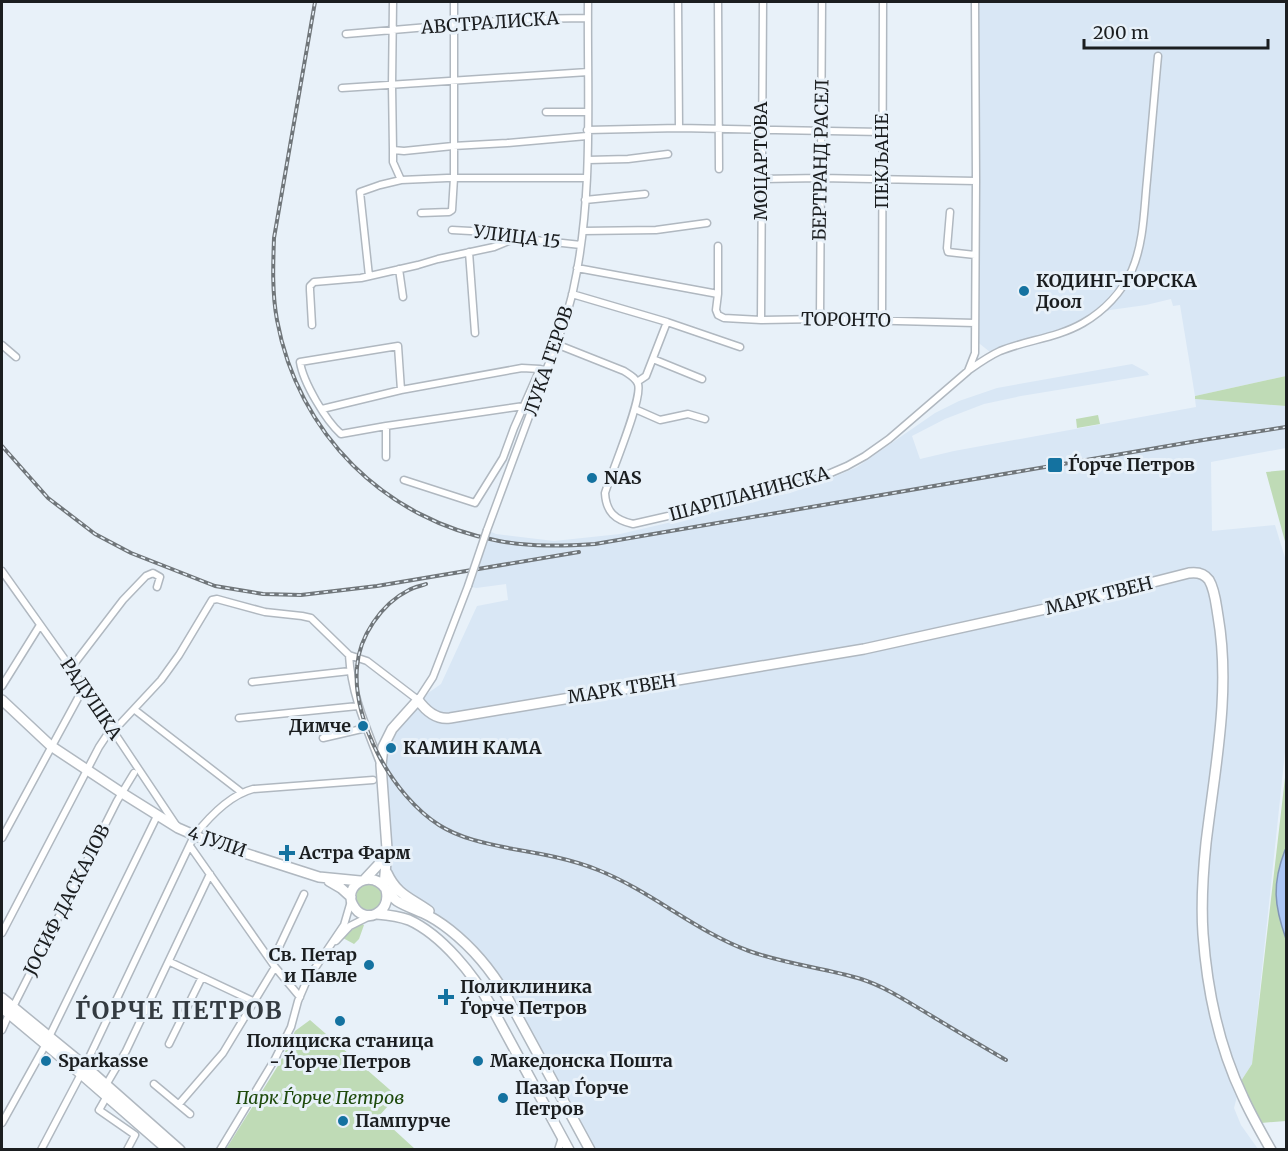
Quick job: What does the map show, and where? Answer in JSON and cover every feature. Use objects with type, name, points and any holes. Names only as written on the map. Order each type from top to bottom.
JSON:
[{"type":"street","points":[[393,2],[393,162],[401,180]]},
{"type":"street","points":[[421,213],[452,210],[454,2]]},
{"type":"street","name":"ЛУКА ГЕРОВ","points":[[385,889],[387,839],[381,765],[383,747],[392,729],[418,700],[433,676],[468,586],[543,370],[556,344],[572,294],[583,231],[588,160],[588,2]]},
{"type":"street","points":[[678,2],[679,128]]},
{"type":"street","points":[[718,2],[719,169]]},
{"type":"street","name":"МОЦАРТОВА","points":[[761,320],[763,2]]},
{"type":"street","name":"БЕРТРАНД РАСЕЛ","points":[[820,319],[822,2]]},
{"type":"street","name":"ПЕКЉАНЕ","points":[[882,321],[883,2]]},
{"type":"street","points":[[968,371],[975,353],[975,2]]},
{"type":"street","name":"АВСТРАЛИСКА","points":[[346,34],[521,19],[588,18]]},
{"type":"street","name":"ШАРПЛАНИНСКА","points":[[637,382],[639,391],[635,409],[605,493],[606,506],[614,515],[621,521],[633,524],[777,490],[819,478],[847,466],[889,439],[983,360],[1002,350],[1083,323],[1110,301],[1124,283],[1139,247],[1158,56]]},
{"type":"street","points":[[342,88],[588,72]]},
{"type":"street","points":[[546,112],[588,112]]},
{"type":"street","points":[[393,150],[507,143],[587,133],[679,128],[882,132]]},
{"type":"street","points":[[588,160],[628,159],[668,154]]},
{"type":"street","points":[[369,276],[360,192],[401,180],[586,178]]},
{"type":"street","points":[[761,179],[976,181]]},
{"type":"street","points":[[585,200],[645,194]]},
{"type":"street","points":[[950,212],[948,252],[975,255]]},
{"type":"street","points":[[583,231],[656,230],[707,223]]},
{"type":"street","name":"УЛИЦА 15","points":[[452,230],[489,232],[516,238],[581,245]]},
{"type":"street","points":[[312,325],[310,286],[314,282],[369,276],[438,258],[494,247],[516,238]]},
{"type":"street","points":[[577,268],[718,294],[718,246]]},
{"type":"street","points":[[469,252],[475,333]]},
{"type":"street","points":[[399,269],[403,297]]},
{"type":"street","points":[[572,294],[667,322],[740,348]]},
{"type":"street","name":"ТОРОНТО","points":[[718,294],[716,310],[718,315],[724,318],[975,323]]},
{"type":"street","points":[[556,344],[624,371],[637,382],[646,376],[667,322]]},
{"type":"street","points":[[2,345],[16,357]]},
{"type":"street","points":[[401,390],[398,346],[300,362],[305,380],[322,409],[341,434],[524,406]]},
{"type":"street","points":[[653,359],[702,379]]},
{"type":"street","points":[[322,409],[401,390],[522,368],[543,370],[524,406],[502,458],[475,503],[404,480]]},
{"type":"street","points":[[635,409],[660,420],[688,414],[705,419]]},
{"type":"street","points":[[386,426],[386,457]]},
{"type":"street","name":"РАДУШКА","points":[[2,571],[71,668],[178,828]]},
{"type":"street","name":"МАРК ТВЕН","points":[[418,700],[423,707],[436,716],[443,718],[461,716],[864,649],[1059,606],[1189,573],[1196,572],[1204,576],[1209,581],[1215,600],[1220,627],[1223,676],[1203,892],[1206,965],[1225,1052],[1243,1097],[1270,1149]]},
{"type":"street","points":[[71,668],[123,600],[146,576],[153,573],[160,577],[157,587]]},
{"type":"street","points":[[2,933],[87,769],[111,729],[135,710],[161,680],[212,600],[217,599],[265,612],[310,618],[349,655],[367,661],[418,700]]},
{"type":"street","points":[[2,686],[40,626]]},
{"type":"street","points":[[349,655],[358,706],[381,765]]},
{"type":"street","points":[[252,682],[350,671]]},
{"type":"street","points":[[2,838],[84,687]]},
{"type":"street","points":[[2,700],[51,746],[87,769]]},
{"type":"street","points":[[239,718],[358,706]]},
{"type":"street","points":[[135,710],[241,792]]},
{"type":"street","points":[[323,738],[366,728]]},
{"type":"street","name":"4 ЈУЛИ","points":[[87,769],[157,816],[194,836],[319,877],[341,888],[351,899]]},
{"type":"street","name":"ЈОСИФ ДАСКАЛОВ","points":[[2,1030],[8,1010],[134,773]]},
{"type":"street","points":[[41,1149],[83,1070],[194,836],[202,825],[241,792],[253,789],[373,780]]},
{"type":"street","points":[[2,1123],[47,1041],[157,816]]},
{"type":"street","name":"ЛУКА ГЕРОВ","points":[[363,880],[383,857],[387,839]]},
{"type":"street","points":[[190,846],[274,965],[300,997]]},
{"type":"street","points":[[386,871],[399,892],[427,910],[476,953],[496,980],[521,1021],[590,1149]]},
{"type":"street","points":[[106,1085],[126,1052],[210,874]]},
{"type":"street","name":"4 ЈУЛИ","points":[[319,877],[363,880]]},
{"type":"street","points":[[220,1149],[275,1059],[291,1027],[307,980],[347,918],[353,888],[363,880],[376,880],[401,903],[439,922]]},
{"type":"street","points":[[331,946],[350,926],[382,909],[386,904],[385,889]]},
{"type":"street","points":[[179,1104],[224,1053],[255,1002],[274,965],[304,894]]},
{"type":"street","points":[[351,899],[357,911],[362,914],[392,915],[412,922],[436,938],[466,969],[491,1006],[569,1149]]},
{"type":"street","points":[[170,962],[255,1002]]},
{"type":"street","points":[[169,1044],[202,976]]},
{"type":"street","points":[[2,998],[8,1010],[83,1070],[106,1085],[180,1149]]},
{"type":"street","points":[[83,1070],[107,1096],[168,1149]]},
{"type":"street","points":[[154,1084],[190,1114]]},
{"type":"street","points":[[107,1096],[99,1110],[135,1135],[127,1149]]},
{"type":"street","points":[[558,1149],[562,1138]]},
{"type":"shaded area","points":[[975,2],[1286,2],[1286,376],[1195,396],[1180,305],[1173,306],[1171,299],[1110,310],[1093,316],[1083,323],[996,353],[990,352],[975,340]]},
{"type":"shaded area","points":[[1132,364],[1149,375],[984,404],[945,419],[912,436],[920,459],[1196,407],[1195,399],[1286,406],[1286,448],[1211,462],[1212,531],[1275,525],[1286,561],[1286,743],[1252,1064],[1241,1081],[1234,1108],[1241,1125],[1258,1149],[590,1149],[492,973],[390,881],[383,747],[418,700],[441,684],[477,606],[508,600],[506,584],[476,588],[468,586],[487,530],[496,534],[554,541],[620,534],[715,509],[790,493],[857,467],[935,413],[959,401],[997,388]]},
{"type":"green space","points":[[1286,376],[1286,406],[1195,399],[1195,396]]},
{"type":"green space","points":[[1098,415],[1100,424],[1077,428],[1076,419]]},
{"type":"green space","points":[[1286,470],[1286,545],[1266,472]]},
{"type":"green space","points":[[1286,769],[1286,1121],[1261,1123],[1241,1081],[1252,1064]]},
{"type":"green space","points":[[369,884],[378,888],[382,897],[378,906],[369,910],[360,906],[356,897],[360,888]]},
{"type":"green space","points":[[361,924],[364,925],[359,939],[354,944],[343,938],[350,931]]},
{"type":"green space","name":"Парк Ѓорче Петров","points":[[310,1020],[397,1096],[379,1116],[415,1149],[226,1149],[279,1064],[295,1031]]},
{"type":"water","points":[[1285,850],[1286,939],[1279,916],[1276,894],[1278,873]]},
{"type":"railway","points":[[315,2],[274,238],[273,269],[277,320],[288,361],[305,400],[326,434],[353,465],[384,492],[419,514],[458,530],[499,541],[547,546],[595,544],[1286,427]]},
{"type":"railway","points":[[2,446],[48,498],[95,534],[131,553],[215,586],[263,594],[301,595],[377,586],[579,552]]},
{"type":"railway","points":[[426,584],[399,596],[373,622],[362,644],[357,667],[357,688],[361,711],[369,734],[392,777],[422,812],[447,830],[465,837],[567,860],[598,870],[636,889],[710,933],[749,951],[870,982],[897,995],[1006,1060]]},
{"type":"place","name":"КОДИНГ-ГОРСКА Доол","points":[[1024,291]]},
{"type":"place","name":"Ѓорче Петров","points":[[1055,465]]},
{"type":"place","name":"NAS","points":[[592,478]]},
{"type":"place","name":"Димче","points":[[363,726]]},
{"type":"place","name":"КАМИН КАМА","points":[[391,748]]},
{"type":"place","name":"Астра Фарм","points":[[287,853]]},
{"type":"place","name":"Св. Петар и Павле","points":[[369,965]]},
{"type":"place","name":"Поликлиника Ѓорче Петров","points":[[446,997]]},
{"type":"place","name":"Полициска станица - Ѓорче Петров","points":[[340,1021]]},
{"type":"place","name":"Sparkasse","points":[[46,1061]]},
{"type":"place","name":"Македонска Пошта","points":[[478,1061]]},
{"type":"place","name":"Пазар Ѓорче Петров","points":[[503,1098]]},
{"type":"place","name":"Пампурче","points":[[343,1121]]},
{"type":"district","name":"ЃОРЧЕ ПЕТРОВ","points":[[179,1011]]}]
